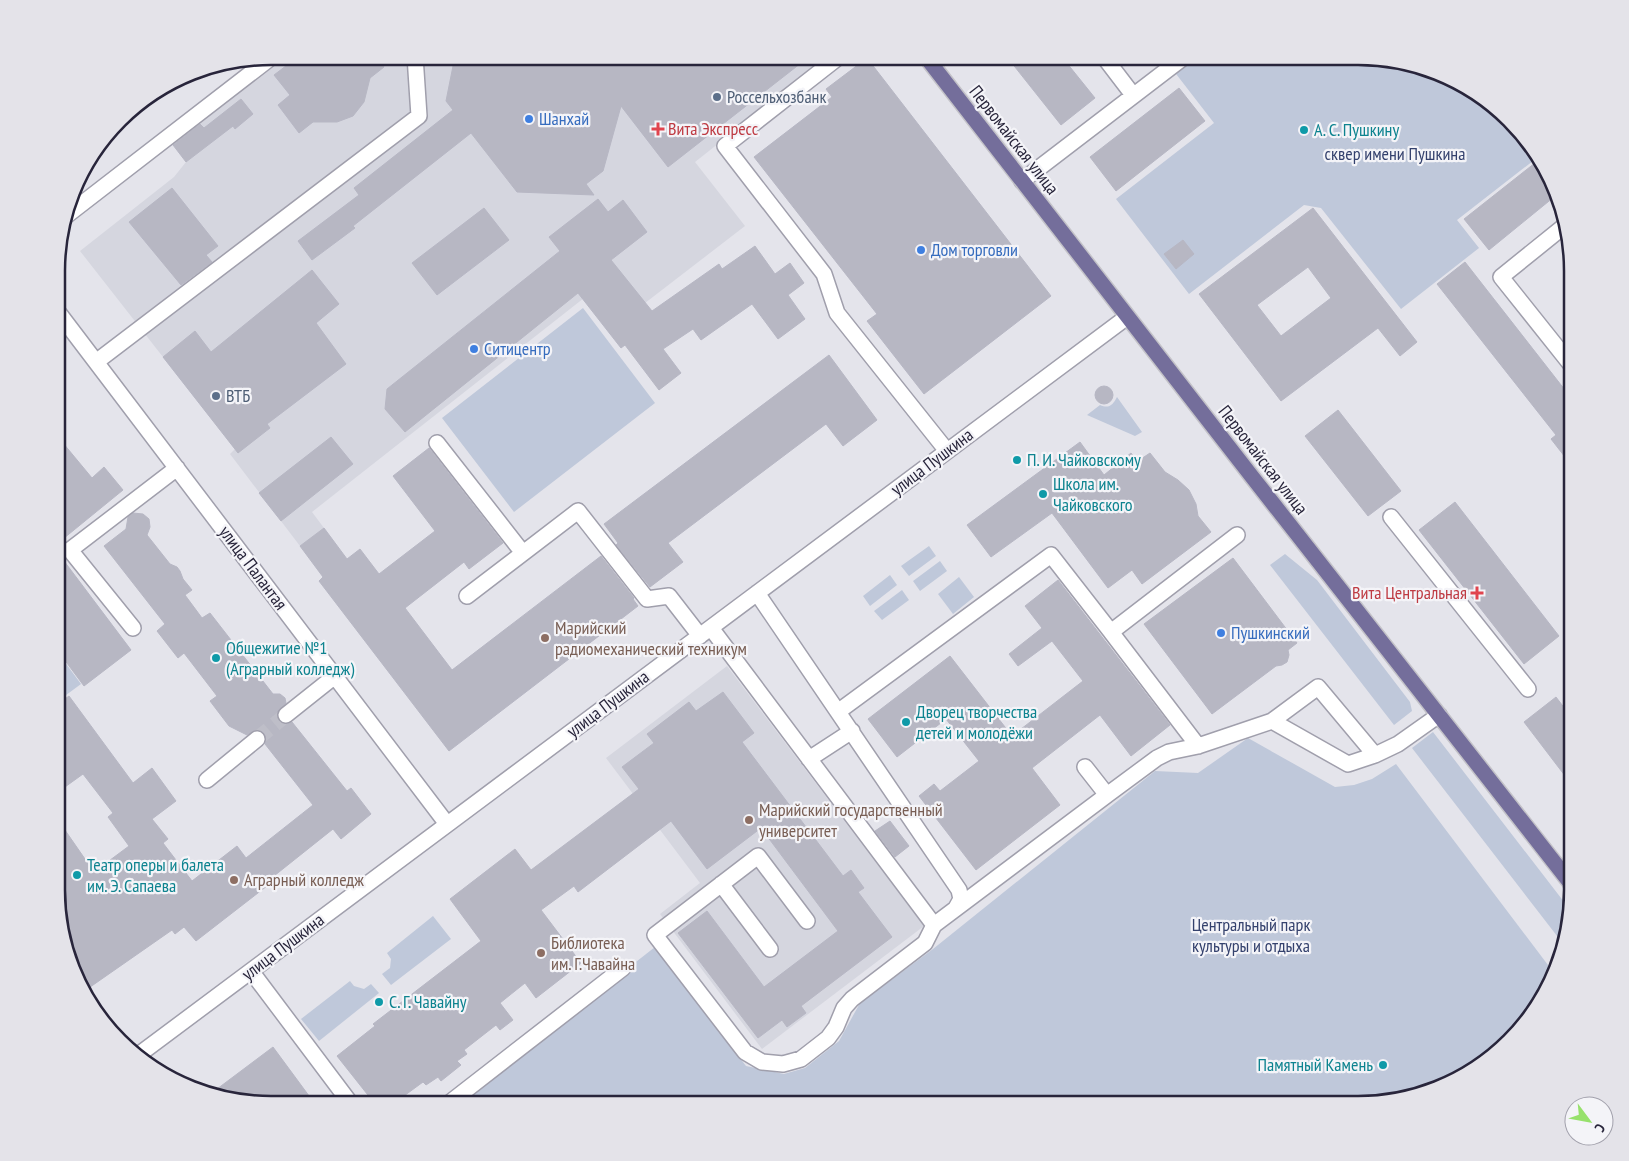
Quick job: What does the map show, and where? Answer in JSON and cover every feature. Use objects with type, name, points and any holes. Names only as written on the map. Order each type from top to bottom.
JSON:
[{"type":"main road","name":"Первомайская улица","points":[[933,65],[1127,317],[1564,875]]},
{"type":"street","points":[[75,209],[261,65]]},
{"type":"street","points":[[96,362],[419,116],[416,65]]},
{"type":"street","points":[[828,65],[725,146],[824,274],[837,313],[946,452]]},
{"type":"street","points":[[1110,65],[1134,95]]},
{"type":"street","points":[[1022,181],[1173,65]]},
{"type":"street","points":[[1560,230],[1501,277],[1564,356]]},
{"type":"street","name":"улица Пушкина","points":[[143,1051],[1127,317]]},
{"type":"street","name":"улица Палантая","points":[[65,321],[447,824]]},
{"type":"street","points":[[437,442],[522,553]]},
{"type":"street","points":[[133,628],[70,550],[176,468]]},
{"type":"street","points":[[467,596],[578,511],[647,599],[669,596],[705,632],[809,759],[934,925]]},
{"type":"street","points":[[1391,517],[1528,689]]},
{"type":"street","points":[[1111,632],[1237,535]]},
{"type":"street","points":[[838,711],[1051,555],[1198,746]]},
{"type":"street","points":[[757,593],[959,890],[960,899],[956,908]]},
{"type":"street","points":[[286,715],[335,676]]},
{"type":"street","points":[[807,921],[758,856],[655,935],[745,1052],[762,1062],[783,1064],[801,1059],[828,1038],[836,1027],[844,1008],[852,999],[925,944],[934,925],[1157,758],[1169,752],[1198,746],[1272,721],[1318,687],[1375,755]]},
{"type":"street","points":[[1272,721],[1348,764],[1375,755],[1398,744],[1439,715]]},
{"type":"street","points":[[809,759],[852,731]]},
{"type":"street","points":[[207,780],[257,739]]},
{"type":"street","points":[[1085,767],[1107,795]]},
{"type":"street","points":[[721,884],[770,949]]},
{"type":"street","points":[[458,1096],[623,968]]},
{"type":"street","points":[[251,971],[345,1096]]},
{"type":"shaded area","points":[[270,65],[818,65],[695,162],[745,226],[610,330],[584,298],[312,512],[324,528],[300,546],[230,454],[235,449],[80,251],[174,177],[186,162],[213,141],[197,119]]},
{"type":"shaded area","name":"Марийский государственный университет","points":[[727,666],[924,926],[762,1049],[660,914],[700,883],[606,758]]},
{"type":"green space","name":"сквер имени Пушкина","points":[[1180,65],[1371,65],[1411,72],[1449,86],[1494,116],[1513,135],[1532,162],[1457,220],[1479,248],[1401,309],[1321,208],[1304,205],[1189,294],[1116,199],[1214,123],[1173,70]]},
{"type":"green space","points":[[583,308],[655,403],[514,512],[442,418]]},
{"type":"green space","points":[[1117,397],[1142,432],[1135,436],[1087,415],[1100,405],[1110,406]]},
{"type":"green space","points":[[929,546],[936,556],[909,576],[901,566]]},
{"type":"green space","points":[[1285,554],[1317,580],[1410,702],[1412,711],[1394,725],[1270,565]]},
{"type":"green space","points":[[940,561],[947,571],[920,591],[913,581]]},
{"type":"green space","points":[[890,575],[897,585],[870,606],[863,596]]},
{"type":"green space","points":[[959,577],[974,597],[953,614],[938,594]]},
{"type":"green space","points":[[902,590],[909,600],[882,620],[874,611]]},
{"type":"green space","points":[[65,662],[81,684],[65,696]]},
{"type":"green space","points":[[1433,732],[1564,902],[1558,938],[1412,748]]},
{"type":"green space","name":"Центральный парк культуры и отдыха","points":[[1248,738],[1335,787],[1354,785],[1372,779],[1396,764],[1549,966],[1536,993],[1513,1026],[1494,1045],[1449,1075],[1411,1089],[1371,1096],[465,1096],[655,947],[746,1066],[784,1074],[805,1068],[839,1041],[860,1003],[933,949],[1155,771],[1198,773]]},
{"type":"green space","points":[[433,916],[451,939],[391,985],[382,974],[390,968],[391,959],[387,953]]},
{"type":"green space","points":[[350,981],[354,986],[364,989],[371,984],[379,993],[319,1041],[301,1019]]},
{"type":"building","points":[[287,65],[383,65],[384,67],[370,78],[364,102],[353,116],[337,122],[313,122],[299,133],[278,105],[290,95],[274,75]]},
{"type":"building","points":[[453,65],[798,65],[668,167],[621,106],[603,171],[586,184],[594,195],[517,192],[471,133],[353,226],[355,228],[312,260],[298,241],[359,195],[354,188],[453,110],[446,101]]},
{"type":"building","name":"Дом торговли","points":[[858,65],[872,65],[1051,296],[924,394],[867,321],[877,314],[754,157],[832,97],[826,89]]},
{"type":"building","points":[[1013,65],[1068,65],[1095,98],[1061,125]]},
{"type":"building","points":[[1179,88],[1205,121],[1116,191],[1090,157]]},
{"type":"building","points":[[241,99],[253,114],[235,129],[233,126],[186,162],[173,145],[200,124],[204,128]]},
{"type":"building","points":[[1534,164],[1543,180],[1551,200],[1489,250],[1464,219]]},
{"type":"building","points":[[172,188],[218,246],[206,255],[212,262],[181,285],[129,222]]},
{"type":"building","points":[[598,199],[608,212],[623,200],[647,232],[611,260],[652,311],[719,264],[722,269],[755,246],[775,274],[790,263],[804,283],[788,295],[805,319],[778,339],[752,304],[701,340],[693,329],[663,349],[681,373],[659,390],[625,345],[621,348],[578,293],[405,432],[385,409],[387,389],[560,251],[549,237]]},
{"type":"building","points":[[484,208],[509,240],[437,295],[412,263]]},
{"type":"building","points":[[1313,208],[1417,342],[1400,356],[1378,328],[1281,401],[1199,294]],"holes":[[[1308,267],[1331,298],[1281,336],[1257,305]]]},
{"type":"building","points":[[1183,240],[1194,254],[1176,269],[1164,254]]},
{"type":"building","points":[[1465,262],[1564,389],[1564,456],[1551,439],[1556,435],[1437,284]]},
{"type":"building","points":[[312,270],[339,304],[316,323],[346,364],[267,424],[270,428],[238,453],[163,357],[195,331],[211,352]]},
{"type":"building","points":[[829,355],[877,420],[843,446],[826,424],[668,543],[683,562],[650,587],[616,545],[618,543],[604,524]]},
{"type":"building","points":[[1104,386],[1110,389],[1113,395],[1110,401],[1104,404],[1098,401],[1095,395],[1098,389]]},
{"type":"building","points":[[1338,410],[1401,491],[1368,516],[1305,436]]},
{"type":"building","points":[[331,437],[353,464],[281,521],[259,493]]},
{"type":"building","points":[[1080,442],[1104,475],[1131,453],[1138,461],[1150,453],[1165,472],[1189,490],[1196,504],[1198,516],[1211,532],[1142,584],[1132,570],[1108,588],[1052,513],[991,557],[967,525]]},
{"type":"building","points":[[65,445],[92,478],[104,467],[123,490],[65,537]]},
{"type":"building","name":"Марийский радиомеханический техникум","points":[[429,448],[503,543],[469,569],[464,562],[405,608],[452,670],[601,556],[634,598],[638,606],[449,751],[319,581],[323,577],[300,546],[324,528],[347,559],[360,549],[379,574],[435,531],[393,476]]},
{"type":"building","points":[[1455,502],[1559,636],[1524,664],[1419,530]]},
{"type":"building","points":[[133,513],[143,514],[149,519],[150,527],[147,535],[170,564],[177,567],[180,571],[183,579],[192,590],[185,595],[202,618],[210,613],[273,694],[280,694],[285,698],[286,703],[277,712],[278,720],[283,724],[292,722],[347,791],[351,788],[371,814],[341,839],[333,829],[274,876],[276,879],[196,941],[184,927],[175,934],[172,930],[90,987],[76,956],[69,930],[65,903],[65,830],[94,872],[129,846],[108,817],[113,813],[83,774],[65,787],[65,699],[69,696],[133,783],[152,768],[176,801],[152,819],[168,839],[163,843],[192,881],[237,846],[246,858],[313,805],[265,744],[266,738],[264,733],[256,730],[247,735],[229,726],[210,701],[217,696],[184,653],[178,658],[157,631],[165,624],[104,546],[126,529],[128,517]]},
{"type":"building","name":"Пушкинский","points":[[1233,558],[1297,643],[1288,650],[1287,662],[1276,666],[1212,714],[1144,624]]},
{"type":"building","points":[[65,562],[131,650],[84,686],[65,660]]},
{"type":"building","name":"Дворец творчества детей и молодёжи","points":[[1058,580],[1170,725],[1131,756],[1100,715],[1032,768],[1060,805],[976,870],[919,796],[934,784],[940,791],[979,761],[946,719],[897,757],[868,719],[950,656],[1012,736],[1083,681],[1052,641],[1018,666],[1009,654],[1042,628],[1025,606]]},
{"type":"building","points":[[723,692],[754,733],[742,742],[843,876],[851,870],[864,888],[858,892],[892,937],[801,1006],[806,1013],[787,1027],[782,1020],[758,1038],[678,933],[707,911],[764,987],[838,931],[761,828],[707,869],[671,821],[578,892],[574,886],[541,910],[581,963],[536,998],[525,983],[500,1003],[513,1020],[500,1030],[496,1025],[464,1050],[467,1054],[457,1061],[461,1065],[441,1081],[438,1077],[426,1085],[423,1082],[404,1096],[369,1096],[337,1056],[375,1026],[373,1024],[481,941],[450,899],[515,849],[531,870],[639,789],[622,767],[654,743],[647,734],[689,702],[696,711]]},
{"type":"building","points":[[1556,697],[1564,708],[1564,774],[1524,722]]},
{"type":"building","points":[[890,821],[909,846],[895,857],[875,831]]},
{"type":"building","points":[[273,1047],[309,1096],[258,1096],[217,1089]]},
{"type":"tunnel","points":[[257,739],[286,715]]},
{"type":"place","name":"Россельхозбанк","points":[[717,97]]},
{"type":"place","name":"Шанхай","points":[[529,119]]},
{"type":"place","name":"Вита Экспресс","points":[[658,129]]},
{"type":"place","name":"А. С. Пушкину","points":[[1304,130]]},
{"type":"place","name":"Дом торговли","points":[[921,250]]},
{"type":"place","name":"Ситицентр","points":[[474,349]]},
{"type":"place","name":"ВТБ","points":[[216,396]]},
{"type":"place","name":"П. И. Чайковскому","points":[[1017,460]]},
{"type":"place","name":"Школа им. Чайковского","points":[[1043,494]]},
{"type":"place","name":"Вита Центральная","points":[[1477,593]]},
{"type":"place","name":"Пушкинский","points":[[1221,633]]},
{"type":"place","name":"Марийский радиомеханический техникум","points":[[545,638]]},
{"type":"place","name":"Общежитие №1 (Аграрный колледж)","points":[[216,658]]},
{"type":"place","name":"Дворец творчества детей и молодёжи","points":[[906,722]]},
{"type":"place","name":"Марийский государственный университет","points":[[749,820]]},
{"type":"place","name":"Театр оперы и балета им. Э. Сапаева","points":[[77,875]]},
{"type":"place","name":"Аграрный колледж","points":[[234,880]]},
{"type":"place","name":"Библиотека им. Г.Чавайна","points":[[541,953]]},
{"type":"place","name":"С. Г. Чавайну","points":[[379,1002]]},
{"type":"place","name":"Памятный Камень","points":[[1383,1065]]}]
